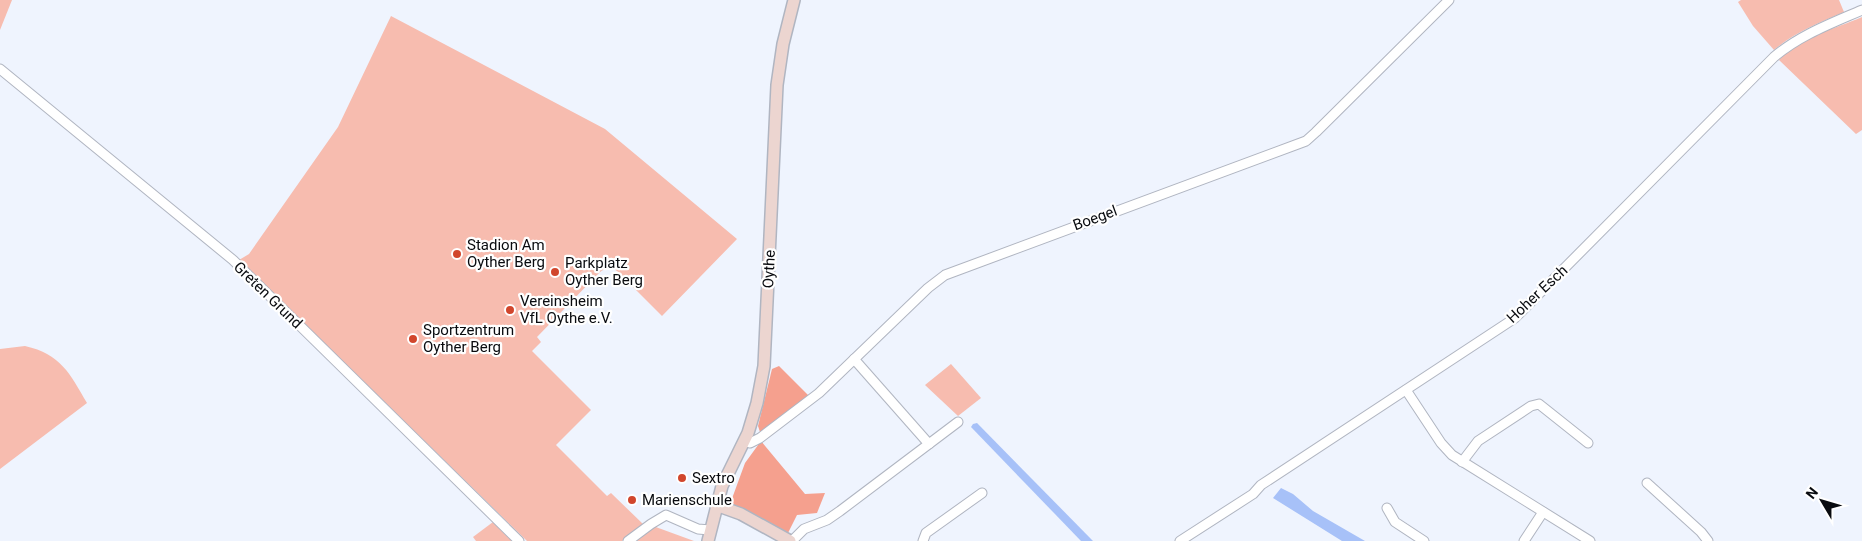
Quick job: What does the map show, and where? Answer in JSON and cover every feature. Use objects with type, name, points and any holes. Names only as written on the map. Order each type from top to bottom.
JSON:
[{"type":"main road","name":"Oythe","points":[[709,536],[722,486],[744,441],[757,403],[764,366],[777,86],[783,44],[794,0]]},
{"type":"main road","points":[[716,505],[741,514],[791,541]]},
{"type":"street","name":"Boegel","points":[[744,441],[750,443],[760,438],[812,399],[936,281],[954,270],[1306,141],[1449,0]]},
{"type":"street","name":"Hoher Esch","points":[[1180,541],[1252,494],[1261,484],[1515,318],[1788,45],[1809,33],[1862,10]]},
{"type":"street","name":"Greten Grund","points":[[0,69],[233,260],[519,541]]},
{"type":"street","points":[[854,359],[929,444]]},
{"type":"street","points":[[1406,390],[1446,450],[1462,462],[1590,541]]},
{"type":"street","points":[[1462,462],[1478,441],[1531,406],[1539,404],[1588,443]]},
{"type":"street","points":[[791,541],[804,529],[827,520],[958,422]]},
{"type":"street","points":[[1646,483],[1708,541]]},
{"type":"street","points":[[924,541],[926,533],[982,493]]},
{"type":"street","points":[[1387,508],[1395,522],[1424,541]]},
{"type":"street","points":[[1524,541],[1543,512]]},
{"type":"street","name":"Oythe","points":[[628,541],[666,515],[709,536]]},
{"type":"shaded area","points":[[0,0],[12,0],[0,30]]},
{"type":"shaded area","points":[[1741,0],[1839,0],[1844,12],[1799,33],[1774,50],[1753,26],[1738,2]]},
{"type":"shaded area","points":[[391,16],[605,129],[737,239],[662,316],[617,271],[609,266],[600,272],[537,337],[541,342],[532,351],[591,410],[556,445],[607,496],[611,493],[644,525],[622,541],[527,541],[239,260],[249,254],[338,127]]},
{"type":"shaded area","points":[[1862,17],[1862,130],[1856,134],[1779,60],[1787,52],[1807,39]]},
{"type":"shaded area","points":[[25,346],[47,354],[56,360],[69,374],[87,403],[0,469],[0,349]]},
{"type":"shaded area","points":[[951,364],[981,398],[958,416],[925,385]]},
{"type":"shaded area","points":[[779,366],[809,396],[761,435],[758,426],[772,369]]},
{"type":"shaded area","points":[[761,441],[805,494],[825,493],[817,513],[797,515],[788,533],[730,504],[745,463]]},
{"type":"shaded area","points":[[493,522],[513,541],[476,541],[473,537]]},
{"type":"shaded area","points":[[653,526],[694,541],[633,541]]},
{"type":"water","points":[[977,423],[1093,541],[1081,541],[971,427]]},
{"type":"water","points":[[1281,488],[1293,494],[1313,511],[1365,541],[1342,541],[1273,498]]},
{"type":"place","name":"Stadion Am Oyther Berg","points":[[457,254]]},
{"type":"place","name":"Parkplatz Oyther Berg","points":[[555,272]]},
{"type":"place","name":"Vereinsheim VfL Oythe e.V.","points":[[510,310]]},
{"type":"place","name":"Sportzentrum Oyther Berg","points":[[413,339]]},
{"type":"place","name":"Sextro","points":[[682,478]]},
{"type":"place","name":"Marienschule","points":[[632,500]]}]
